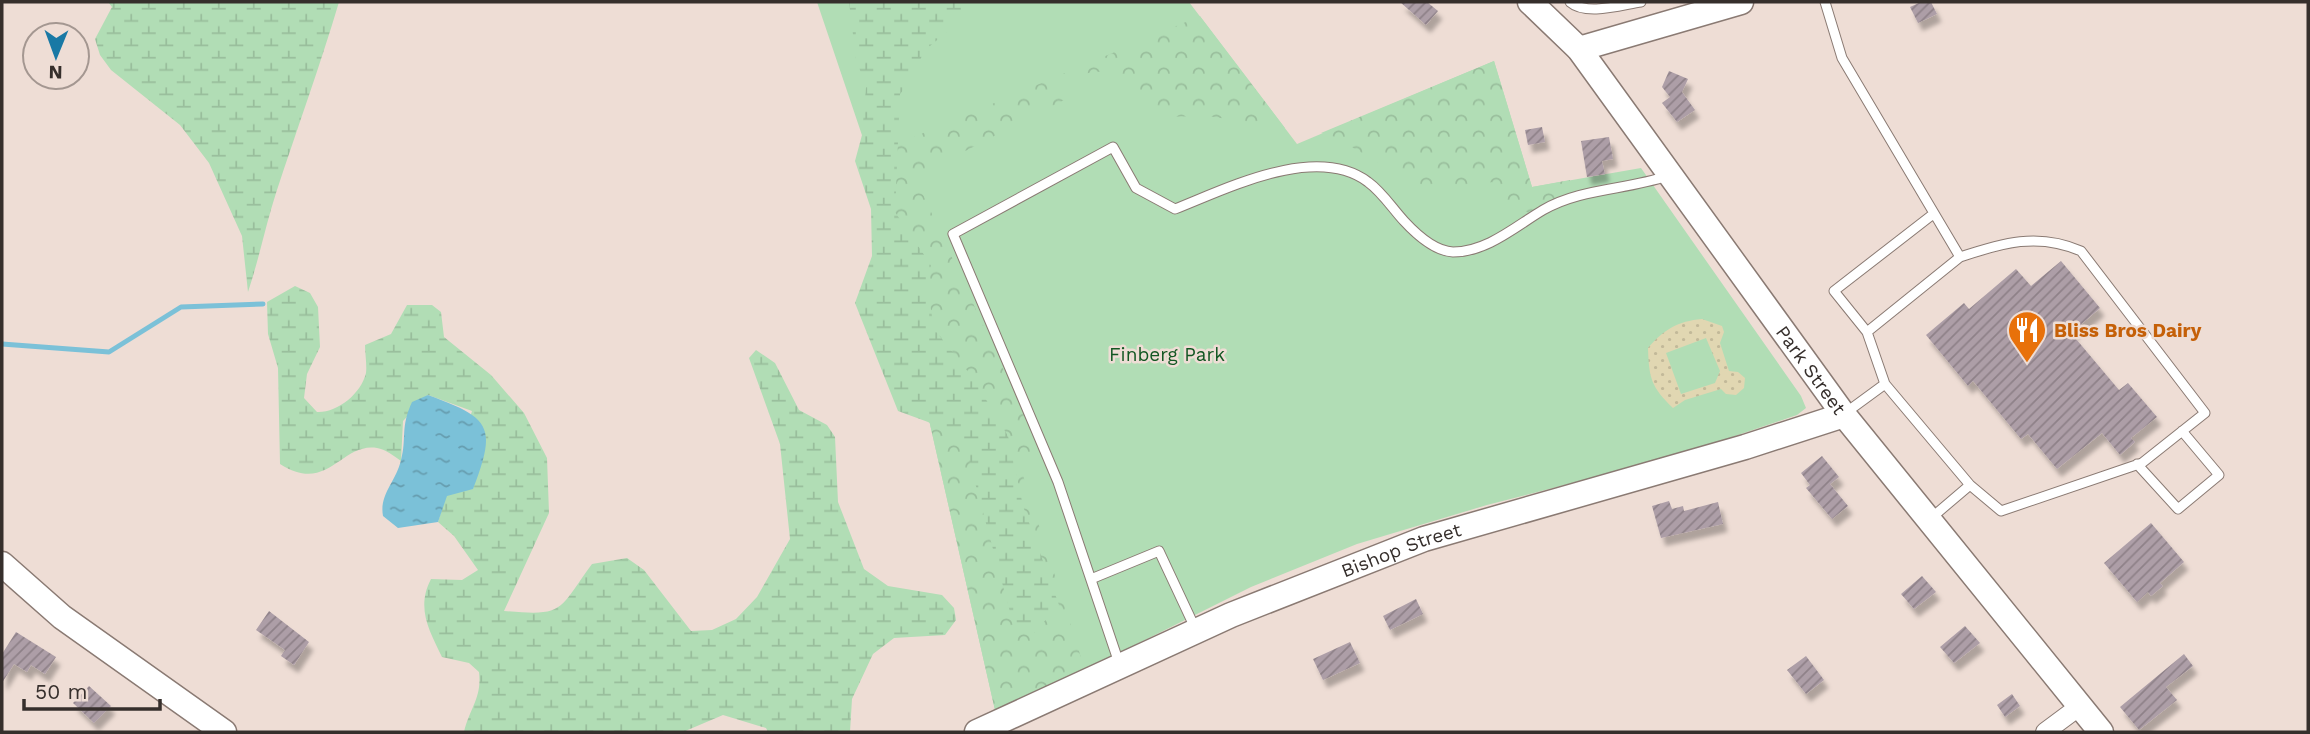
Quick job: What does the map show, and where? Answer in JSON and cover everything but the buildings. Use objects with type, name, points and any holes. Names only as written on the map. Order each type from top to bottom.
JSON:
[{"type":"street","name":"Park Street","points":[[1530,2],[1579,49],[1844,415],[2101,732]]},
{"type":"street","points":[[1579,49],[1741,2]]},
{"type":"street","name":"Bishop Street","points":[[977,732],[1282,594],[1424,539],[1745,447],[1844,415]]},
{"type":"street","points":[[2,564],[62,617],[224,732]]},
{"type":"street","points":[[2045,732],[2080,706]]},
{"type":"lane","points":[[1570,2],[1577,8],[1641,2]]},
{"type":"lane","points":[[1825,2],[1842,58],[1959,257]]},
{"type":"lane","points":[[1121,667],[1025,398],[953,234],[1113,147],[1136,188],[1175,209],[1263,173],[1283,169],[1322,168],[1353,175],[1367,180],[1412,230],[1428,243],[1452,252],[1493,241],[1545,209],[1579,196],[1671,175]]},
{"type":"lane","points":[[1867,332],[1959,257],[2007,241],[2060,242],[2081,251],[2206,413],[2137,464],[2001,511],[1970,485],[1885,384],[1867,332],[1834,291],[1932,215]]},
{"type":"lane","points":[[1844,415],[1885,384]]},
{"type":"lane","points":[[2137,464],[2178,509],[2219,475],[2182,431]]},
{"type":"lane","points":[[1930,520],[1970,485]]},
{"type":"lane","points":[[1091,579],[1159,551],[1197,632]]},
{"type":"green space","points":[[108,2],[339,2],[276,193],[248,292],[242,236],[209,163],[180,125],[111,70],[100,55],[95,39],[112,7]]},
{"type":"green space","name":"Finberg Park","points":[[817,2],[1189,2],[1297,144],[1494,61],[1532,187],[1641,168],[1801,396],[1806,408],[1797,415],[1676,456],[1487,505],[1357,544],[1251,587],[1115,655],[995,710],[869,156]]},
{"type":"green space","points":[[849,2],[976,2],[964,9],[949,30],[924,51],[912,79],[900,94],[895,212],[931,265],[928,291],[934,329],[973,378],[1008,436],[1023,506],[1059,605],[1033,634],[1013,623],[964,442],[928,422],[898,411],[855,303],[872,256],[871,209],[855,161],[862,135],[866,87],[856,59]]},
{"type":"green space","points":[[1200,16],[1285,128],[1208,116],[1153,117],[1124,83],[1102,72],[1090,73],[1077,78],[1063,90],[1068,98],[915,177],[1044,458],[1021,469],[1085,670],[995,710],[869,156]]},
{"type":"green space","points":[[1494,61],[1532,187],[1570,180],[1566,191],[1532,213],[1502,207],[1492,182],[1472,187],[1417,186],[1335,137],[1321,133]]},
{"type":"green space","points":[[295,286],[310,293],[318,307],[320,347],[307,374],[304,398],[317,412],[340,406],[354,395],[366,373],[365,345],[391,334],[407,305],[432,305],[441,312],[444,337],[491,375],[524,413],[547,458],[549,513],[504,611],[549,611],[565,601],[592,564],[627,558],[644,570],[691,631],[712,630],[736,619],[757,597],[790,539],[780,444],[749,358],[756,350],[775,363],[799,410],[827,425],[835,437],[838,502],[864,569],[888,586],[942,595],[954,608],[956,620],[945,635],[894,638],[873,654],[852,699],[850,732],[768,732],[766,728],[723,715],[683,732],[464,732],[477,696],[479,672],[469,663],[442,657],[424,609],[431,579],[462,580],[478,570],[454,536],[438,522],[472,411],[428,395],[403,421],[401,461],[380,449],[364,448],[322,471],[310,474],[296,472],[280,464],[278,368],[268,334],[267,302]]},
{"type":"sand","points":[[1702,319],[1722,326],[1724,332],[1720,343],[1729,371],[1738,372],[1745,378],[1744,388],[1736,395],[1726,394],[1721,389],[1685,400],[1673,408],[1660,394],[1653,381],[1648,348],[1659,336],[1672,328]],"holes":[[[1706,338],[1720,371],[1715,383],[1681,394],[1666,353]]]},
{"type":"water","points":[[428,395],[476,418],[483,427],[486,438],[485,451],[473,489],[447,496],[438,522],[398,528],[383,516],[383,501],[399,468],[406,419],[412,402]]},
{"type":"waterway","points":[[2,344],[109,352],[181,307],[263,304]]},
{"type":"place","name":"Bliss Bros Dairy","points":[[2027,364]]}]
